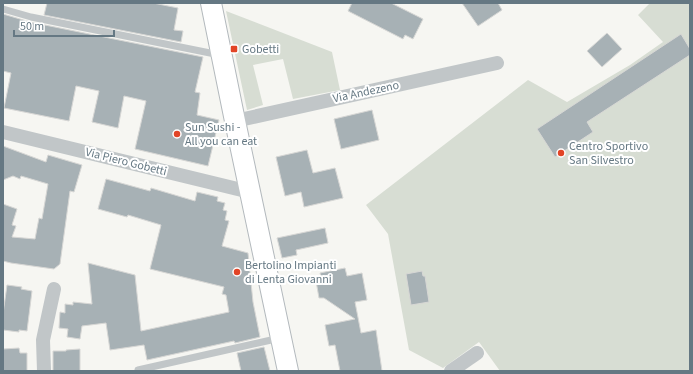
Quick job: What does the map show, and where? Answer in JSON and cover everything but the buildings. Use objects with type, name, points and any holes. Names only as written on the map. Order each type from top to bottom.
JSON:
[{"type":"main road","points":[[211,3],[234,121],[288,371]]},
{"type":"street","name":"Via Andezeno","points":[[234,121],[497,63]]},
{"type":"street","name":"Via Piero Gobetti","points":[[3,132],[250,192]]},
{"type":"street","points":[[44,371],[43,340],[54,289]]},
{"type":"street","points":[[451,371],[477,353]]},
{"type":"lane","points":[[3,9],[31,17],[222,55]]},
{"type":"lane","points":[[138,370],[281,338]]},
{"type":"shaded area","name":"Centro Sportivo San Silvestro","points":[[650,3],[690,3],[690,371],[500,371],[479,342],[443,368],[409,350],[388,234],[366,205],[528,80],[567,102],[630,65],[663,42],[638,15]]},
{"type":"shaded area","points":[[226,11],[332,52],[340,90],[293,99],[283,59],[253,65],[263,105],[247,110]]},
{"type":"place","name":"Gobetti","points":[[234,49]]},
{"type":"place","name":"Sun Sushi - All you can eat","points":[[177,134]]},
{"type":"place","name":"Centro Sportivo San Silvestro","points":[[561,153]]},
{"type":"place","name":"Bertolino Impianti di Lenta Giovanni","points":[[237,272]]}]
